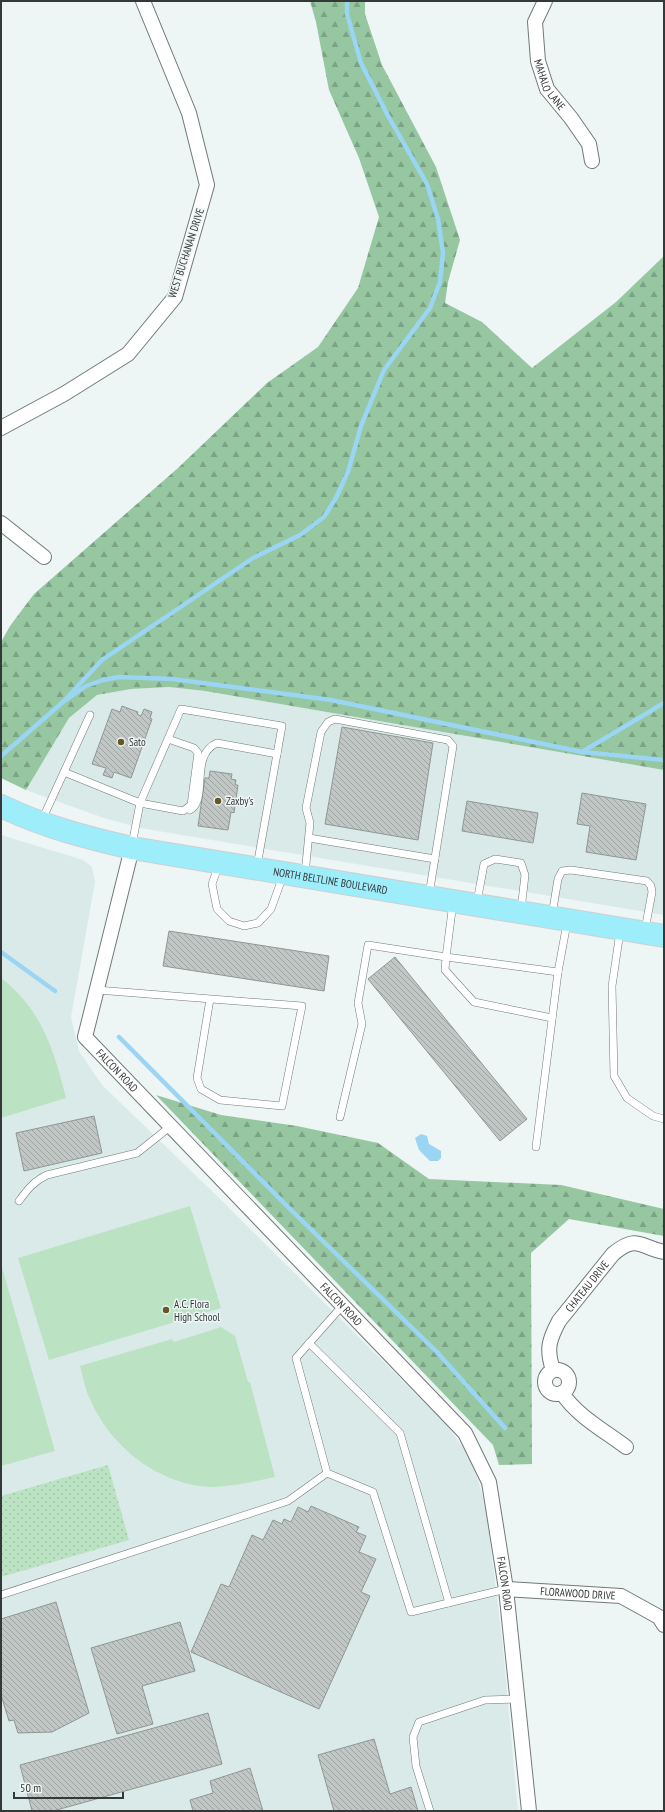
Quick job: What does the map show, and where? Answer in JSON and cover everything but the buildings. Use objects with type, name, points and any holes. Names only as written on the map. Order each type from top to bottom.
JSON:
[{"type":"main road","name":"NORTH BELTLINE BOULEVARD","points":[[1,806],[80,835],[132,848],[654,934]]},
{"type":"street","name":"WEST BUCHANAN DRIVE","points":[[1,428],[64,394],[128,354],[175,297],[208,185],[188,113],[143,1]]},
{"type":"street","name":"MAHALO LANE","points":[[545,1],[535,22],[538,61],[547,89],[571,118],[589,144],[592,161]]},
{"type":"street","points":[[1,523],[44,557]]},
{"type":"street","name":"FALCON ROAD","points":[[132,848],[85,1037],[465,1433],[489,1482],[506,1588],[529,1811]]},
{"type":"street","name":"CHATEAU DRIVE","points":[[626,1447],[578,1411],[566,1400],[562,1393],[567,1387],[568,1379],[564,1372],[553,1370],[548,1356],[548,1345],[559,1320],[614,1254],[621,1248],[635,1243],[644,1244],[663,1253]]},
{"type":"street","name":"FLORAWOOD DRIVE","points":[[506,1588],[621,1596],[659,1617],[664,1625]]},
{"type":"lane","points":[[132,848],[140,803],[181,709],[282,726],[257,868]]},
{"type":"lane","points":[[42,822],[90,715]]},
{"type":"lane","points":[[219,862],[212,884],[217,909],[229,921],[244,926],[258,923],[272,909],[295,874],[309,838],[310,823],[306,808],[321,732],[328,722],[336,719],[448,740],[453,746],[428,897]]},
{"type":"lane","points":[[168,739],[194,748],[198,753],[191,805],[183,811]]},
{"type":"lane","points":[[64,772],[140,803],[188,811],[194,808],[197,801],[202,761],[205,752],[210,746],[217,743],[277,754]]},
{"type":"lane","points":[[309,838],[435,859]]},
{"type":"lane","points":[[476,905],[484,864],[495,858],[521,863],[525,875],[521,912]]},
{"type":"lane","points":[[536,1147],[558,972],[560,918],[558,879],[562,871],[571,870],[647,882],[651,886],[652,892],[654,934]]},
{"type":"lane","points":[[453,901],[449,921],[445,970],[474,1002],[552,1018]]},
{"type":"lane","points":[[621,928],[612,986],[614,1076],[627,1098],[653,1116],[664,1119]]},
{"type":"lane","points":[[340,1117],[362,1024],[358,1003],[368,945],[558,972]]},
{"type":"lane","points":[[97,990],[210,998],[302,1006],[282,1106],[220,1100],[201,1089],[197,1078],[210,998]]},
{"type":"lane","points":[[19,1201],[30,1186],[47,1175],[137,1153],[171,1126]]},
{"type":"lane","points":[[327,1473],[296,1358],[343,1305]]},
{"type":"lane","points":[[309,1343],[400,1433],[449,1603]]},
{"type":"lane","points":[[1,1595],[288,1501],[327,1473]]},
{"type":"lane","points":[[327,1473],[373,1492],[411,1612],[506,1588]]},
{"type":"lane","points":[[430,1811],[416,1766],[413,1737],[419,1722],[485,1700],[518,1699]]},
{"type":"shaded area","points":[[169,687],[205,691],[664,770],[664,915],[140,828],[104,818],[26,790],[69,718],[97,695],[131,689]]},
{"type":"shaded area","name":"A.C. Flora High School","points":[[1,835],[83,860],[92,867],[95,882],[71,1017],[79,1051],[102,1085],[215,1194],[447,1425],[473,1462],[486,1509],[502,1639],[518,1811],[1,1811]]},
{"type":"green space","points":[[310,1],[365,1],[365,14],[382,65],[436,167],[460,240],[448,282],[445,303],[482,322],[532,368],[616,302],[664,256],[664,770],[205,691],[169,687],[131,689],[97,695],[69,718],[26,790],[1,778],[1,642],[10,626],[34,594],[178,468],[267,383],[318,347],[358,288],[379,217],[359,158],[329,90],[316,22]]},
{"type":"green space","points":[[1,978],[15,990],[36,1017],[51,1047],[66,1098],[1,1118]]},
{"type":"green space","points":[[156,1095],[221,1115],[297,1126],[378,1143],[429,1179],[561,1185],[664,1209],[664,1236],[569,1219],[531,1253],[532,1464],[499,1465],[493,1445]]},
{"type":"green space","points":[[190,1206],[221,1308],[49,1360],[18,1258]]},
{"type":"green space","points":[[1,1264],[55,1451],[1,1466]]},
{"type":"green space","points":[[221,1327],[235,1336],[248,1382],[250,1382],[275,1477],[215,1487],[195,1485],[176,1480],[157,1472],[124,1448],[110,1433],[99,1417],[87,1391],[80,1366],[172,1339],[174,1342]]},
{"type":"green space","points":[[108,1465],[129,1540],[1,1577],[1,1496]]},
{"type":"water","points":[[421,1134],[427,1136],[429,1144],[441,1151],[441,1158],[438,1161],[430,1161],[419,1150],[415,1138]]},
{"type":"waterway","points":[[63,702],[102,660],[253,558],[300,535],[324,517],[336,498],[348,472],[361,426],[384,370],[430,308],[440,282],[443,253],[438,219],[427,184],[387,114],[361,63],[347,14],[347,1]]},
{"type":"waterway","points":[[1,756],[63,702],[86,686],[103,680],[119,677],[172,679],[331,700],[582,752],[664,703]]},
{"type":"waterway","points":[[582,752],[664,760]]},
{"type":"waterway","points":[[1,952],[55,991]]},
{"type":"waterway","points":[[119,1037],[290,1209],[436,1351],[505,1428]]},
{"type":"place","name":"Sato","points":[[121,742]]},
{"type":"place","name":"Zaxby's","points":[[218,801]]},
{"type":"place","name":"A.C. Flora High School","points":[[166,1310]]}]
